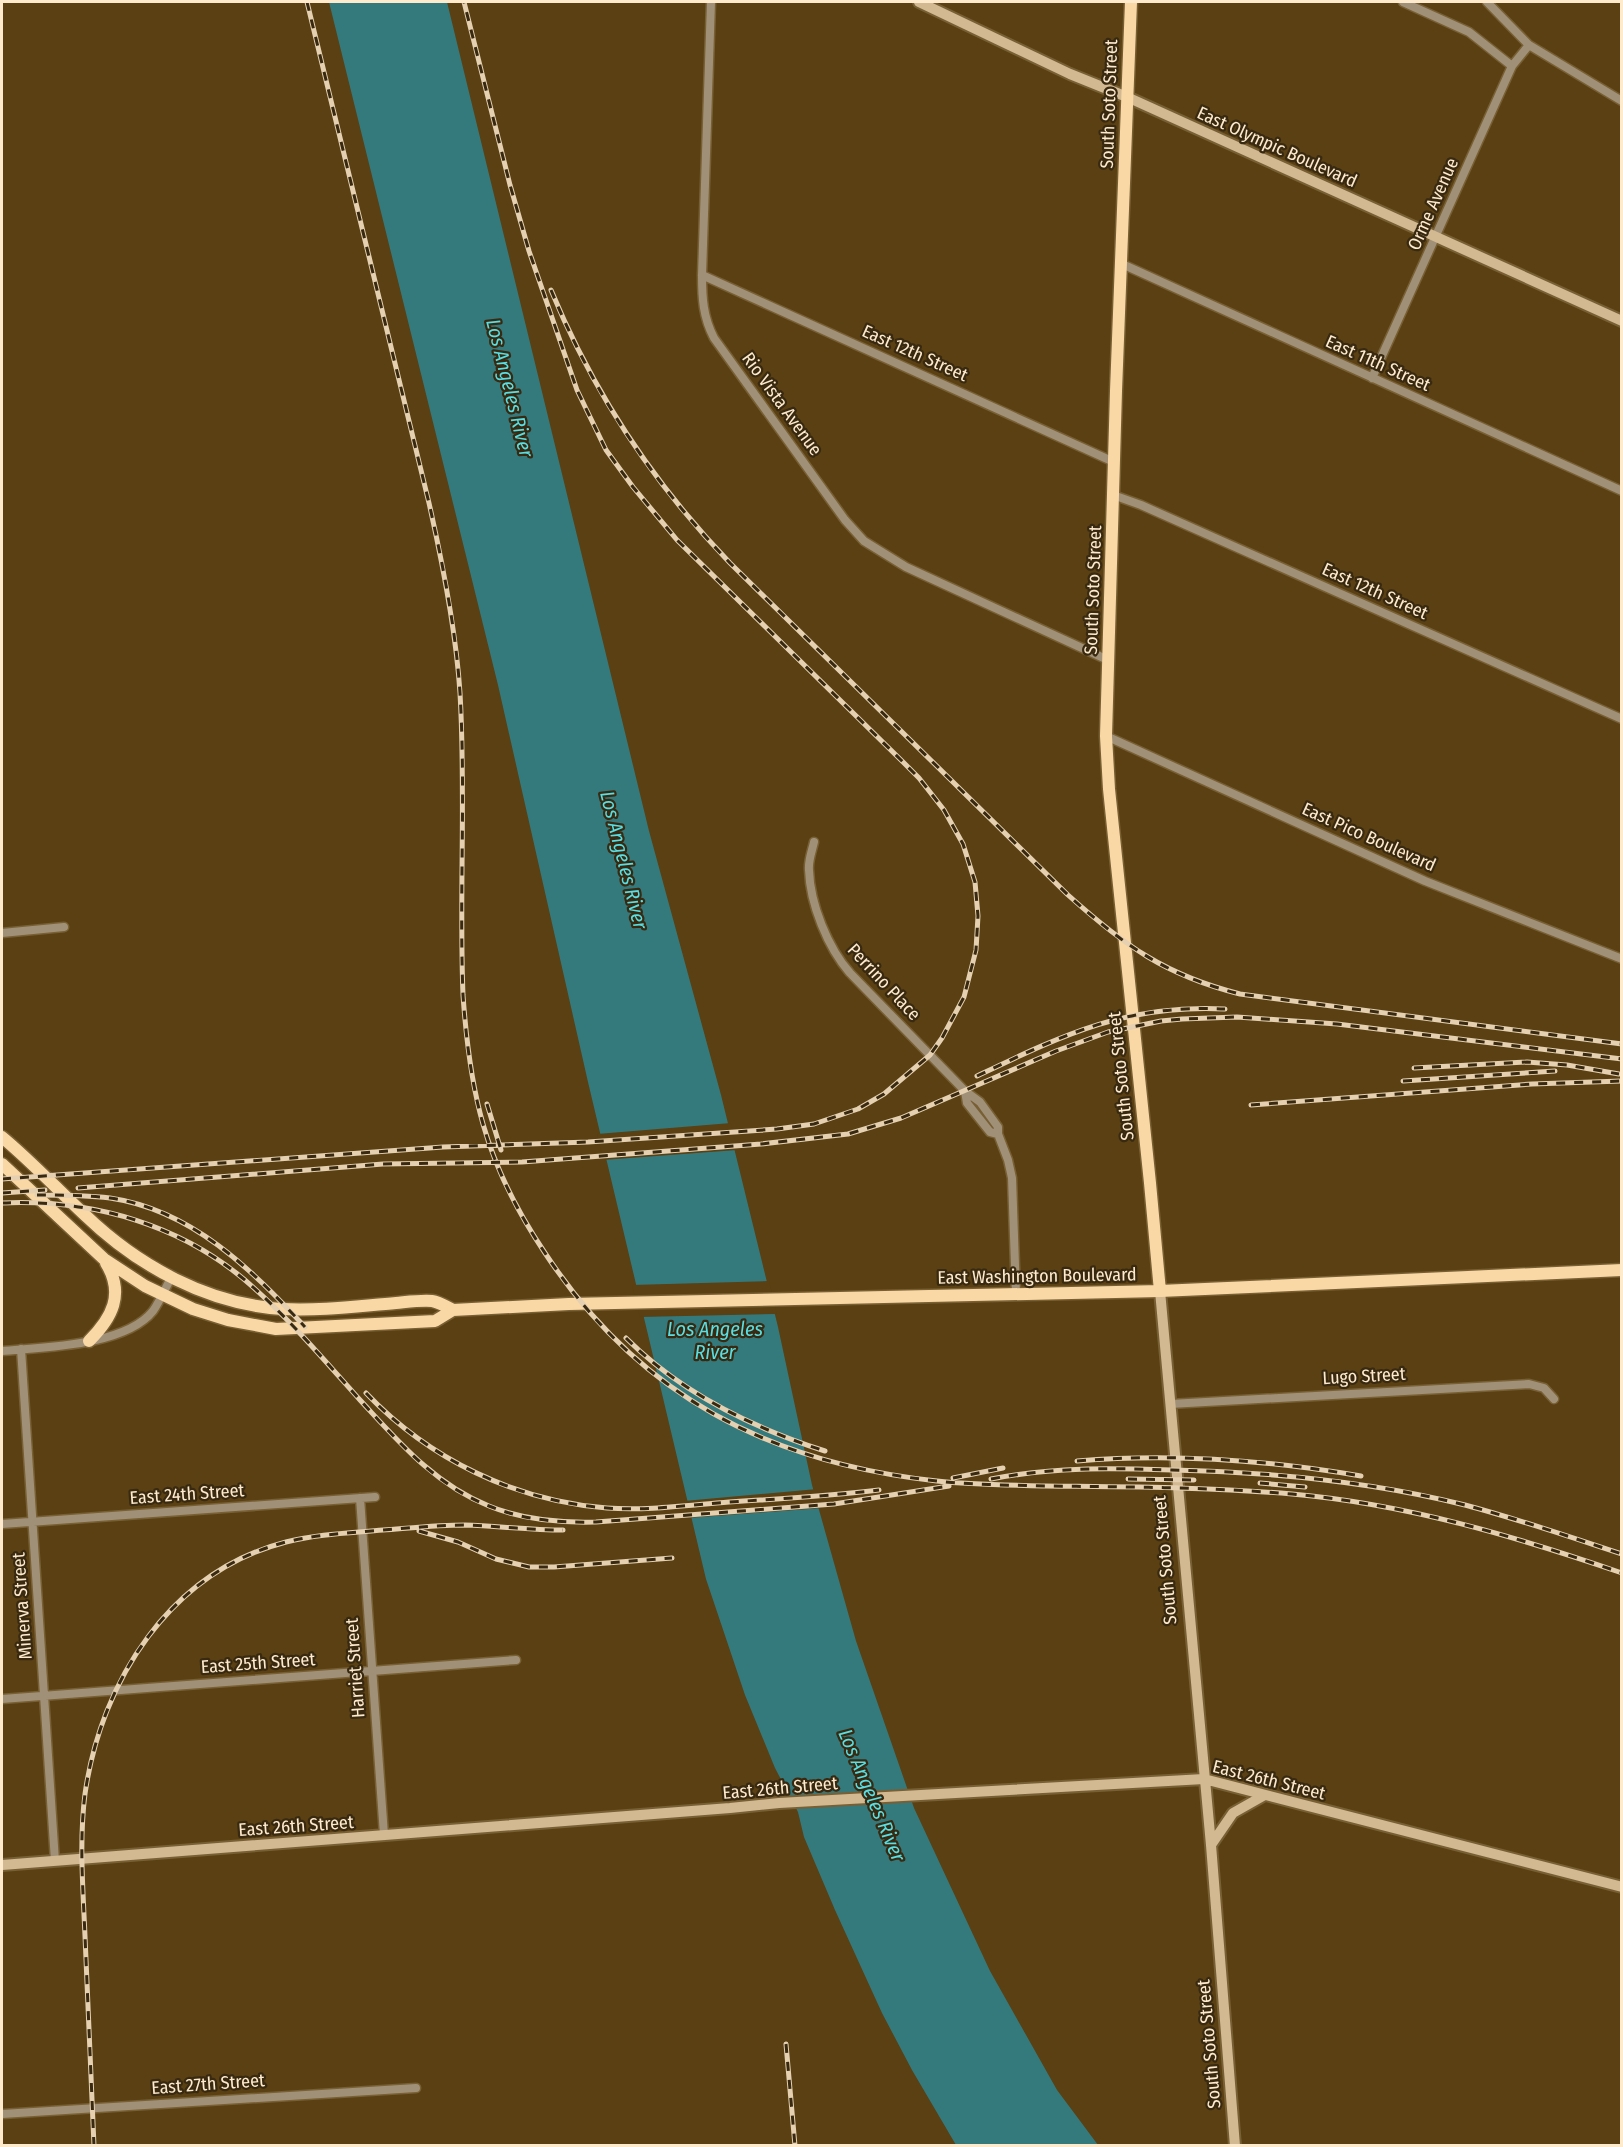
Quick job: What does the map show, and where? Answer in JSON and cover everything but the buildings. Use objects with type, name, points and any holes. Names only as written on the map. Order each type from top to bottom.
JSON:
[{"type":"main road","name":"East Olympic Boulevard","points":[[919,2],[943,7],[1070,74],[1127,97],[1622,321]]},
{"type":"main road","name":"South Soto Street","points":[[1131,2],[1106,736],[1109,789],[1150,1182],[1211,1845],[1235,2145]]},
{"type":"main road","name":"East Washington Boulevard","points":[[2,1137],[86,1216],[135,1256],[171,1278],[202,1291],[236,1301],[280,1309],[434,1301],[453,1310],[615,1302],[1160,1291],[1622,1270]]},
{"type":"main road","name":"East Washington Boulevard","points":[[2,1164],[104,1259],[162,1295],[193,1309],[228,1320],[283,1329],[435,1321],[453,1310]]},
{"type":"main road","points":[[89,1341],[109,1318],[115,1300],[114,1280],[104,1259]]},
{"type":"main road","name":"East 26th Street","points":[[2,1865],[779,1803],[1204,1779],[1622,1887]]},
{"type":"main road","points":[[1211,1845],[1233,1813],[1263,1796]]},
{"type":"street","name":"Rio Vista Avenue","points":[[711,2],[702,304],[714,338],[845,520],[864,541],[906,567],[1108,660]]},
{"type":"street","points":[[1403,2],[1469,32],[1512,66]]},
{"type":"street","points":[[1487,2],[1528,45],[1622,100]]},
{"type":"street","name":"Orme Avenue","points":[[1372,378],[1512,66],[1528,45]]},
{"type":"street","name":"East 11th Street","points":[[1122,264],[1622,491]]},
{"type":"street","name":"East 12th Street","points":[[702,275],[1114,462]]},
{"type":"street","name":"East 12th Street","points":[[1113,495],[1141,505],[1622,719]]},
{"type":"street","name":"East Pico Boulevard","points":[[1106,736],[1425,881],[1622,959]]},
{"type":"street","name":"Perrino Place","points":[[814,842],[808,870],[824,931],[834,953],[850,973],[964,1091],[967,1103],[990,1132],[998,1134],[1012,1178],[1016,1294]]},
{"type":"street","points":[[2,933],[64,927]]},
{"type":"street","points":[[2,1351],[89,1341],[123,1332],[144,1320],[152,1311],[171,1278]]},
{"type":"street","name":"Minerva Street","points":[[21,1349],[55,1861]]},
{"type":"street","name":"Lugo Street","points":[[1170,1404],[1529,1383],[1544,1388],[1554,1399]]},
{"type":"street","name":"East 24th Street","points":[[2,1524],[375,1497]]},
{"type":"street","name":"Harriet Street","points":[[360,1498],[384,1835]]},
{"type":"street","name":"East 25th Street","points":[[2,1699],[516,1660]]},
{"type":"street","name":"East 27th Street","points":[[2,2114],[416,2088]]},
{"type":"water","name":"Los Angeles River","points":[[329,2],[447,2],[649,831],[721,1095],[778,1327],[812,1485],[856,1641],[914,1808],[990,1971],[1057,2090],[1098,2145],[956,2145],[882,2013],[835,1910],[804,1837],[798,1812],[775,1768],[745,1695],[706,1579],[588,1082],[498,685]]},
{"type":"pier","points":[[731,1123],[737,1150],[603,1160],[597,1134]]},
{"type":"pier","points":[[769,1281],[777,1314],[640,1317],[632,1285]]},
{"type":"pier","points":[[817,1489],[822,1508],[688,1518],[684,1501]]},
{"type":"railway","points":[[307,2],[429,503],[452,622],[462,731],[463,995],[467,1044],[475,1092],[494,1158],[517,1207],[545,1253],[582,1303],[622,1346],[666,1383],[714,1414],[764,1439],[819,1458],[876,1472],[937,1481],[1005,1485],[1230,1490],[1292,1494],[1376,1505],[1500,1534],[1622,1573]]},
{"type":"railway","points":[[2,1179],[443,1147],[588,1142],[777,1129],[814,1124],[858,1109],[884,1094],[930,1055],[964,997],[976,950],[978,916],[975,882],[963,844],[944,810],[919,778],[677,540],[606,450],[577,390],[529,251],[464,2]]},
{"type":"railway","points":[[551,290],[586,365],[627,435],[675,501],[702,532],[730,563],[1068,895],[1128,944],[1168,968],[1190,978],[1240,994],[1622,1044]]},
{"type":"railway","points":[[977,1076],[1067,1035],[1096,1025],[1157,1012],[1225,1009]]},
{"type":"railway","points":[[78,1188],[383,1164],[522,1162],[761,1144],[848,1134],[901,1118],[1056,1051],[1108,1032],[1182,1019],[1237,1017],[1337,1024],[1622,1059]]},
{"type":"railway","points":[[1414,1068],[1527,1062],[1567,1065],[1619,1074]]},
{"type":"railway","points":[[1403,1081],[1555,1071]]},
{"type":"railway","points":[[1251,1105],[1532,1084],[1622,1081]]},
{"type":"railway","points":[[487,1104],[501,1150]]},
{"type":"railway","points":[[2,1193],[45,1190]]},
{"type":"railway","points":[[37,1195],[110,1198],[140,1205],[167,1215],[218,1245],[263,1284],[305,1327]]},
{"type":"railway","points":[[2,1203],[36,1203],[104,1212],[136,1220],[168,1232],[198,1248],[227,1266],[268,1301],[389,1431],[434,1474],[470,1497],[515,1515],[541,1520],[596,1522],[834,1504],[949,1486]]},
{"type":"railway","points":[[626,1338],[670,1375],[719,1406],[771,1431],[825,1451]]},
{"type":"railway","points":[[366,1393],[417,1438],[446,1457],[507,1486],[573,1504],[622,1509],[653,1508],[879,1490]]},
{"type":"railway","points":[[1077,1461],[1184,1458],[1255,1462],[1361,1476]]},
{"type":"railway","points":[[953,1478],[1003,1468]]},
{"type":"railway","points":[[991,1479],[1059,1470],[1103,1469],[1209,1471],[1319,1479],[1392,1490],[1465,1505],[1622,1554]]},
{"type":"railway","points":[[1128,1479],[1194,1480]]},
{"type":"railway","points":[[1260,1483],[1305,1487]]},
{"type":"railway","points":[[94,2146],[82,1865],[85,1794],[93,1752],[107,1711],[125,1673],[148,1637],[176,1605],[208,1578],[245,1557],[286,1542],[334,1534],[465,1525],[563,1530]]},
{"type":"railway","points":[[419,1531],[458,1542],[496,1559],[529,1567],[672,1558]]},
{"type":"railway","points":[[786,2044],[795,2146]]}]
